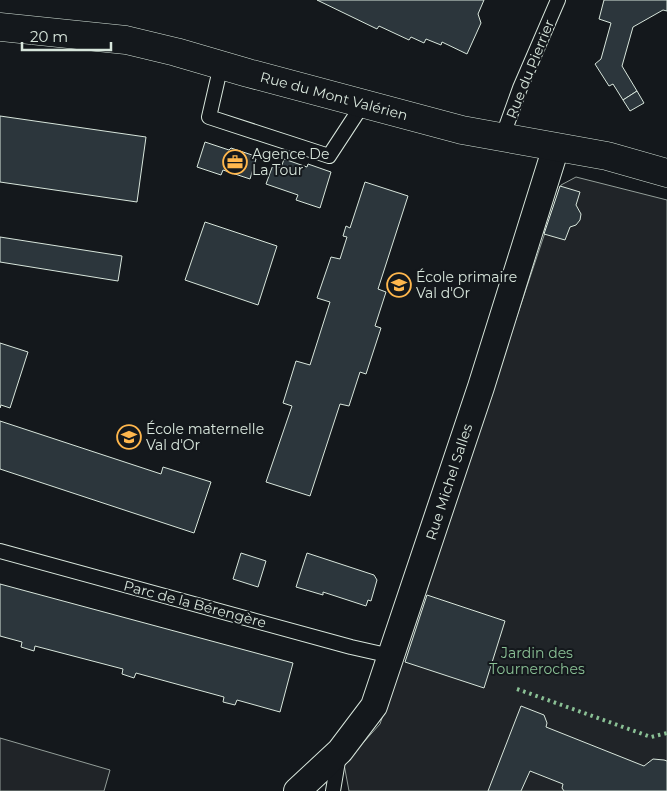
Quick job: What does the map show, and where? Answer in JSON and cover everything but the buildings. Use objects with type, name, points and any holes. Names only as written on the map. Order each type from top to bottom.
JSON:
[{"type":"main road","name":"Rue du Mont Valérien","points":[[0,27],[126,40],[462,130],[607,156],[667,173]]},
{"type":"street","name":"Rue Michel Salles","points":[[297,791],[340,751],[374,706],[481,387],[556,147]]},
{"type":"lane","name":"Rue du Pierrier","points":[[502,138],[520,88],[558,0]]},
{"type":"lane","points":[[221,65],[209,117],[328,156],[363,104]]},
{"type":"lane","name":"Parc de la Bérengère","points":[[0,551],[351,647],[391,656]]},
{"type":"lane","points":[[333,791],[340,751]]},
{"type":"green space","name":"Jardin des Tourneroches","points":[[576,177],[667,200],[667,791],[349,791],[344,764],[380,724],[561,185]]},
{"type":"green space","points":[[0,738],[110,770],[104,791],[0,791]]},
{"type":"hedge","points":[[517,689],[651,737],[667,733]]},
{"type":"place","name":"Agence De La Tour","points":[[235,162]]},
{"type":"place","name":"École primaire Val d'Or","points":[[399,285]]},
{"type":"place","name":"École maternelle Val d'Or","points":[[129,437]]}]
